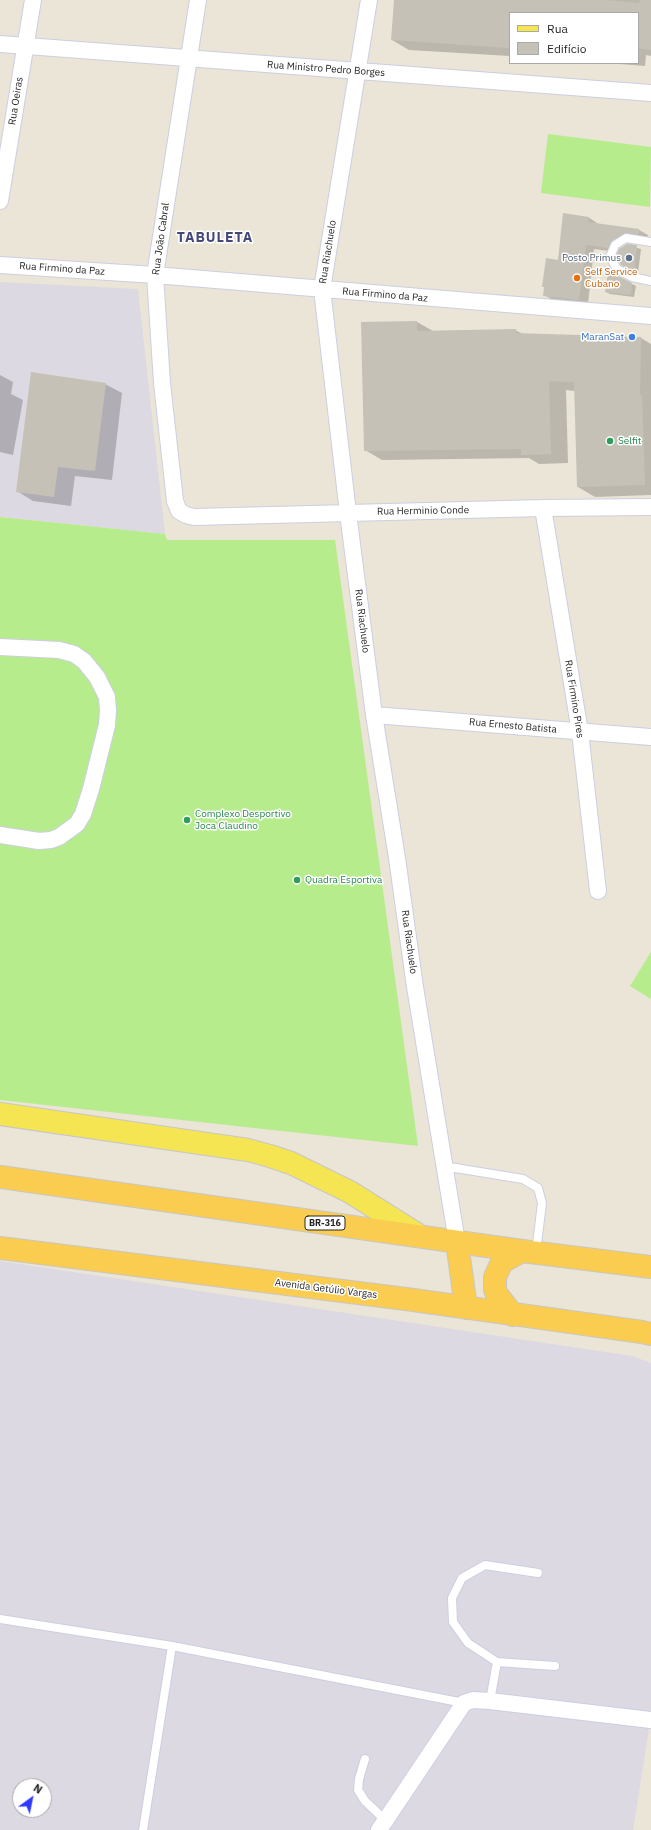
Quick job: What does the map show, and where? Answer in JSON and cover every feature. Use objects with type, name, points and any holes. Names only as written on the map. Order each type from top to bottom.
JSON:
[{"type":"highway","name":"BR-316","points":[[0,1177],[529,1252],[651,1267]]},
{"type":"highway","points":[[457,1242],[466,1308]]},
{"type":"highway","name":"Avenida Getúlio Vargas","points":[[0,1248],[466,1308],[651,1334]]},
{"type":"highway","points":[[513,1315],[495,1290],[495,1277],[502,1262],[529,1252]]},
{"type":"main road","points":[[0,1114],[248,1150],[270,1156],[291,1163],[350,1192],[420,1236]]},
{"type":"street","name":"Rua Oeiras","points":[[0,201],[32,0]]},
{"type":"street","name":"Rua João Cabral","points":[[194,517],[182,513],[177,507],[176,501],[162,383],[155,275],[198,0]]},
{"type":"street","name":"Rua Riachuelo","points":[[369,0],[322,289],[348,513],[374,715],[443,1166],[457,1242]]},
{"type":"street","name":"Rua Ministro Pedro Borges","points":[[0,44],[189,59],[357,70],[511,84],[651,93]]},
{"type":"street","name":"Rua Firmino da Paz","points":[[0,265],[155,275],[651,316]]},
{"type":"street","name":"Rua Herminio Conde","points":[[194,517],[543,508],[651,507]]},
{"type":"street","name":"Rua Firmino Pires","points":[[543,508],[580,732],[598,891]]},
{"type":"street","points":[[0,647],[58,650],[74,654],[84,661],[97,677],[107,697],[108,711],[107,725],[91,789],[83,814],[77,824],[59,838],[51,840],[39,841],[0,835]]},
{"type":"street","name":"Rua Ernesto Batista","points":[[374,715],[651,737]]},
{"type":"street","points":[[382,1825],[464,1703],[473,1700],[490,1701],[646,1721],[651,1720]]},
{"type":"lane","points":[[651,242],[626,238],[615,245],[610,256],[617,269],[632,277],[651,281]]},
{"type":"lane","points":[[443,1166],[523,1179],[538,1188],[542,1203],[529,1252]]},
{"type":"lane","points":[[538,1573],[485,1566],[462,1578],[452,1598],[453,1622],[468,1643],[497,1662],[555,1666]]},
{"type":"lane","points":[[0,1619],[172,1646],[464,1703]]},
{"type":"lane","points":[[143,1830],[172,1646]]},
{"type":"lane","points":[[490,1701],[497,1662]]},
{"type":"lane","points":[[365,1759],[359,1779],[358,1790],[382,1825]]},
{"type":"shaded area","points":[[0,282],[138,289],[165,534],[0,517]]},
{"type":"shaded area","points":[[0,1261],[632,1356],[651,1363],[651,1716],[633,1830],[0,1830]]},
{"type":"green space","points":[[548,134],[651,147],[650,207],[541,193]]},
{"type":"green space","name":"Complexo Desportivo Joca Claudino","points":[[0,517],[165,534],[167,540],[335,540],[418,1146],[0,1100]]},
{"type":"green space","points":[[651,952],[651,999],[630,986]]},
{"type":"building","points":[[394,0],[606,0],[639,3],[640,0],[651,0],[651,50],[639,48],[639,12],[509,12],[509,48],[391,40]]},
{"type":"building","points":[[563,213],[589,217],[588,222],[639,229],[639,234],[623,233],[612,241],[608,248],[586,245],[579,300],[543,296],[544,287],[542,287],[546,258],[558,260]]},
{"type":"building","points":[[627,244],[637,245],[634,272],[621,265],[616,257],[619,249]]},
{"type":"building","points":[[609,266],[614,274],[632,283],[631,295],[605,292]]},
{"type":"building","points":[[417,321],[417,331],[516,329],[516,333],[641,337],[640,395],[642,395],[645,485],[577,487],[574,382],[549,381],[551,454],[521,455],[521,449],[364,451],[361,322]]},
{"type":"building","points":[[31,372],[106,383],[95,471],[58,467],[54,497],[16,492]]},
{"type":"place","name":"Posto Primus","points":[[629,258]]},
{"type":"place","name":"Self Service Cubano","points":[[577,278]]},
{"type":"place","name":"MaranSat","points":[[632,337]]},
{"type":"place","name":"Selfit","points":[[610,441]]},
{"type":"place","name":"Complexo Desportivo Joca Claudino","points":[[187,820]]},
{"type":"place","name":"Quadra Esportiva","points":[[297,880]]},
{"type":"district","name":"TABULETA","points":[[215,238]]}]
